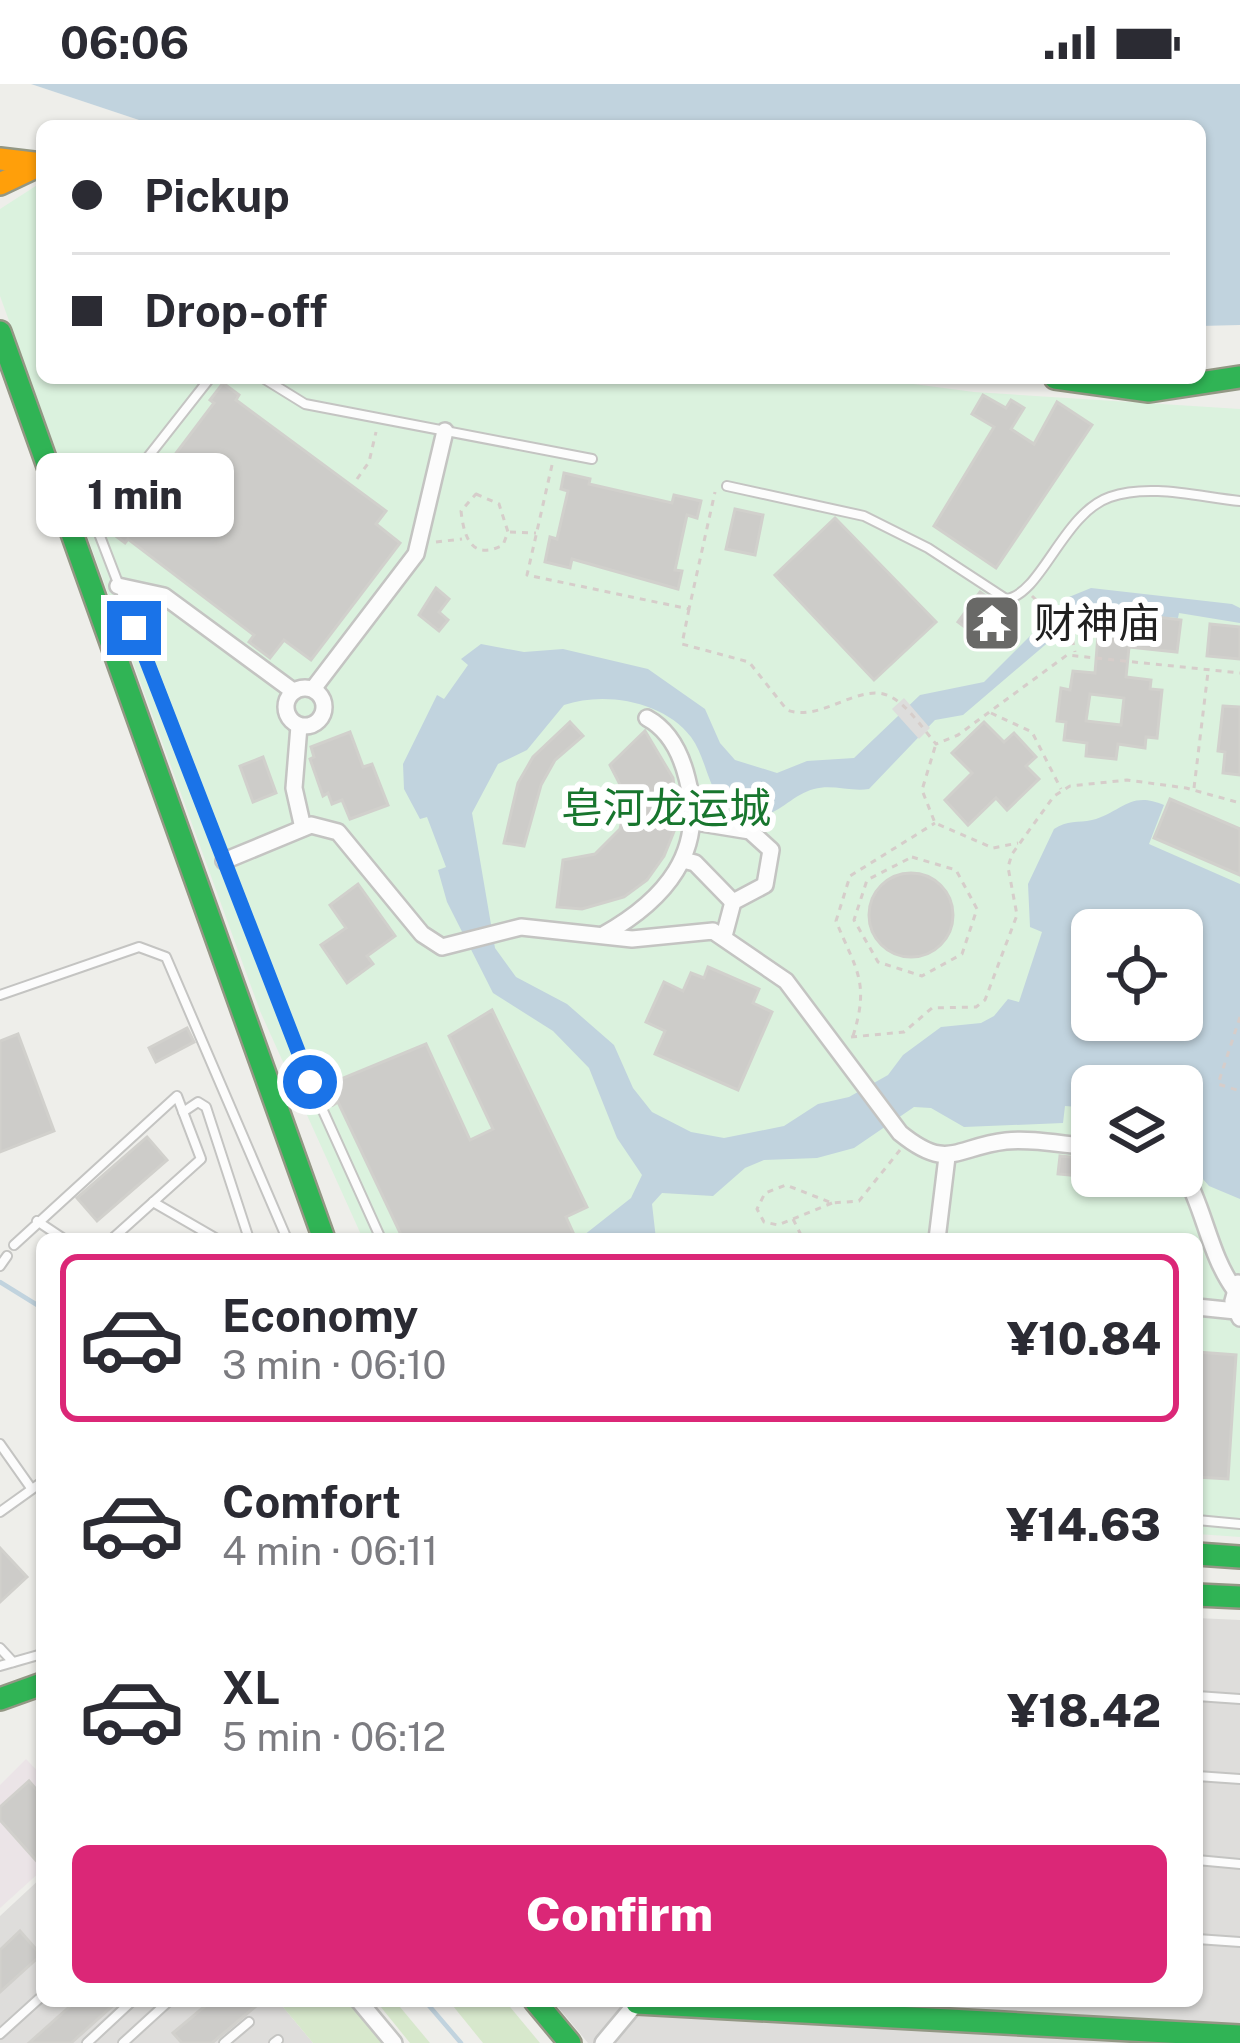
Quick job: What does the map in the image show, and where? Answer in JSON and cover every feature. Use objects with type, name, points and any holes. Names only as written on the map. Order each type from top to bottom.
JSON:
[{"type":"street","points":[[0,159],[36,163]]},
{"type":"street","points":[[0,184],[36,165]]},
{"type":"street","points":[[0,332],[322,1233]]},
{"type":"street","points":[[1206,382],[1240,377]]},
{"type":"street","points":[[1098,384],[1149,391],[1194,384]]},
{"type":"street","points":[[118,586],[164,596],[293,691],[313,689],[423,538],[445,431]]},
{"type":"street","points":[[299,726],[316,723],[324,712],[322,698],[313,689]]},
{"type":"street","points":[[293,691],[286,713],[299,726],[294,788],[303,828]]},
{"type":"street","points":[[602,935],[655,900],[683,860],[694,822],[674,744],[647,718]]},
{"type":"street","points":[[694,822],[750,831],[771,850],[765,885],[733,902],[724,936]]},
{"type":"street","points":[[224,861],[303,828],[325,826],[338,832],[422,934],[442,947],[521,927],[660,937],[697,928],[724,936],[786,981],[908,1139],[947,1157],[1002,1141],[1071,1146]]},
{"type":"street","points":[[683,860],[695,863],[733,902]]},
{"type":"street","points":[[938,1233],[947,1157]]},
{"type":"street","points":[[1195,1197],[1237,1285],[1238,1315],[1203,1308]]},
{"type":"street","points":[[1203,1554],[1240,1557]]},
{"type":"street","points":[[1203,1595],[1240,1598]]},
{"type":"street","points":[[0,1700],[36,1686]]},
{"type":"street","points":[[364,2007],[394,2043]]},
{"type":"street","points":[[540,2007],[570,2043]]},
{"type":"street","points":[[603,2043],[633,2007]]},
{"type":"street","points":[[726,2007],[1240,2036]]},
{"type":"lane","points":[[205,384],[99,522],[118,586],[310,1082],[379,1233]]},
{"type":"lane","points":[[271,384],[294,400],[592,459]]},
{"type":"lane","points":[[727,486],[850,511],[928,548],[1006,598],[1024,590],[1066,529],[1108,497],[1148,491],[1240,501]]},
{"type":"lane","points":[[0,995],[139,947],[166,956],[284,1233]]},
{"type":"lane","points":[[14,1245],[177,1096],[201,1159],[119,1233]]},
{"type":"lane","points":[[183,1112],[198,1102],[206,1107],[247,1233]]},
{"type":"lane","points":[[153,1202],[207,1233]]},
{"type":"lane","points":[[38,1221],[55,1233]]},
{"type":"lane","points":[[0,1266],[7,1256]]},
{"type":"lane","points":[[0,1444],[31,1488]]},
{"type":"lane","points":[[0,1512],[36,1485]]},
{"type":"lane","points":[[1203,1521],[1240,1524]]},
{"type":"lane","points":[[0,1648],[14,1662]]},
{"type":"lane","points":[[0,1666],[36,1656]]},
{"type":"lane","points":[[1203,1696],[1240,1699]]},
{"type":"lane","points":[[1203,1776],[1240,1779]]},
{"type":"lane","points":[[1203,1861],[1240,1864]]},
{"type":"lane","points":[[1203,1940],[1240,1942]]},
{"type":"lane","points":[[0,2034],[36,2001]]},
{"type":"lane","points":[[87,2043],[126,2007]]},
{"type":"lane","points":[[123,2043],[163,2007]]},
{"type":"lane","points":[[224,2043],[249,2022]]},
{"type":"path","points":[[357,479],[369,462],[378,418]]},
{"type":"path","points":[[555,452],[527,575],[689,609]]},
{"type":"path","points":[[727,486],[716,484],[682,644],[749,662],[787,710],[809,713],[880,693],[898,701],[936,744]]},
{"type":"path","points":[[476,494],[499,504],[508,532],[503,545],[492,551],[473,548],[464,538],[461,511],[476,494]]},
{"type":"path","points":[[508,532],[537,533]]},
{"type":"path","points":[[423,538],[464,538]]},
{"type":"path","points":[[1024,590],[1071,633],[1075,654]]},
{"type":"path","points":[[936,744],[958,735],[1054,659],[1075,654],[1240,673]]},
{"type":"path","points":[[1193,789],[1209,669]]},
{"type":"path","points":[[988,711],[1031,732],[1062,791]]},
{"type":"path","points":[[936,744],[922,790],[935,823],[993,848],[1019,842]]},
{"type":"path","points":[[832,1039],[904,1032],[932,1008],[976,1007],[985,1000],[1017,915],[1008,867],[1019,842],[1062,791],[1127,781],[1193,789],[1240,803]]},
{"type":"path","points":[[852,1037],[864,1001],[863,982],[836,921],[843,896],[857,867],[935,823]]},
{"type":"path","points":[[912,856],[956,870],[977,909],[962,954],[922,976],[878,962],[854,920],[859,901],[867,880],[912,856]]},
{"type":"path","points":[[843,896],[859,901]]},
{"type":"path","points":[[1240,1017],[1218,1084],[1240,1091]]},
{"type":"path","points":[[832,1203],[786,1186],[759,1200],[764,1222],[778,1225],[832,1203],[859,1201],[908,1139]]},
{"type":"path","points":[[793,1219],[800,1233]]},
{"type":"shaded area","points":[[1203,1618],[1240,1620],[1240,2043],[588,2043],[558,2007],[1203,2007]]},
{"type":"shaded area","points":[[26,1759],[36,1770],[36,1875],[0,1908],[0,1785]]},
{"type":"shaded area","points":[[36,1883],[36,2007],[283,2007],[313,2043],[0,2043],[0,1916]]},
{"type":"green space","name":"皂河龙运城","points":[[36,186],[36,384],[913,384],[1240,409],[1240,1537],[1203,1534],[1203,1233],[360,1233],[260,1011],[0,296],[0,209]]},
{"type":"green space","points":[[283,2007],[354,2007],[384,2043],[313,2043]]},
{"type":"green space","points":[[381,2007],[400,2007],[430,2043],[410,2043]]},
{"type":"green space","points":[[454,2007],[510,2007],[540,2043],[483,2043]]},
{"type":"water","points":[[31,84],[1240,84],[1240,325],[1206,326],[1206,120],[139,120]]},
{"type":"water","points":[[1091,588],[1240,608],[1240,623],[1179,613],[1178,618],[1085,611],[963,715],[935,720],[869,789],[814,789],[758,817],[724,804],[691,737],[665,715],[615,699],[564,705],[527,750],[498,764],[472,813],[495,948],[516,977],[567,1004],[614,1045],[633,1088],[652,1112],[691,1132],[724,1138],[784,1126],[818,1104],[849,1097],[888,1075],[903,1055],[941,1027],[981,1023],[1008,999],[1019,1002],[1042,932],[1030,927],[1028,884],[1054,829],[1092,820],[1134,801],[1164,805],[1149,844],[1240,884],[1240,1199],[1203,1179],[1203,1065],[1071,1065],[1071,1106],[1065,1106],[1063,1123],[964,1127],[931,1108],[914,1107],[854,1148],[817,1158],[764,1160],[745,1168],[713,1196],[662,1193],[652,1204],[655,1233],[587,1233],[631,1198],[642,1175],[617,1138],[589,1068],[553,1031],[493,993],[447,902],[438,870],[446,867],[427,817],[420,819],[404,789],[403,764],[437,695],[444,699],[468,665],[461,659],[481,644],[524,652],[563,649],[648,669],[705,709],[720,743],[735,760],[777,773],[807,761],[854,758],[920,695],[984,682],[1069,597]]},
{"type":"pier","points":[[904,698],[930,728],[919,739],[892,709]]},
{"type":"building","points":[[222,384],[239,395],[236,400],[386,511],[376,524],[400,543],[311,660],[284,640],[270,658],[249,642],[254,635],[128,539],[125,543],[109,531],[122,514],[127,518],[214,403],[210,400]]},
{"type":"building","points":[[983,395],[1006,408],[1011,400],[1024,408],[1011,429],[1034,444],[1057,402],[1092,425],[996,568],[934,526],[994,427],[972,414]]},
{"type":"building","points":[[564,473],[590,479],[589,484],[672,503],[674,495],[701,501],[697,518],[687,515],[675,570],[682,571],[678,589],[572,559],[570,568],[545,562],[550,537],[557,539],[568,491],[561,489]]},
{"type":"building","points":[[735,509],[763,515],[755,555],[726,549]]},
{"type":"building","points":[[835,518],[936,622],[874,680],[775,575]]},
{"type":"building","points":[[436,588],[449,599],[439,612],[448,620],[439,631],[419,615]]},
{"type":"building","points":[[980,592],[1017,618],[994,649],[958,622]]},
{"type":"building","points":[[1100,610],[1181,620],[1177,652],[1129,647],[1126,677],[1151,680],[1150,689],[1162,690],[1157,738],[1146,737],[1145,748],[1118,744],[1116,759],[1086,756],[1087,743],[1064,740],[1066,722],[1057,721],[1061,688],[1070,690],[1073,671],[1095,673]],"holes":[[[1090,694],[1124,698],[1121,725],[1086,721]]]},
{"type":"building","points":[[1210,624],[1240,627],[1240,659],[1207,656]]},
{"type":"building","points":[[1223,706],[1240,707],[1240,775],[1223,773],[1225,752],[1218,751]]},
{"type":"building","points":[[570,722],[583,736],[555,760],[541,785],[524,846],[504,843],[518,783],[533,757]]},
{"type":"building","points":[[984,722],[1004,742],[1014,733],[1036,757],[1026,766],[1039,779],[1007,810],[996,798],[968,825],[945,800],[972,773],[952,753]]},
{"type":"building","points":[[645,731],[673,778],[675,829],[664,856],[647,880],[624,897],[582,909],[557,907],[563,860],[595,854],[620,829],[627,798],[610,765]]},
{"type":"building","points":[[350,732],[363,767],[372,764],[388,805],[350,819],[342,800],[332,804],[328,793],[323,796],[310,759],[314,757],[311,747]]},
{"type":"building","points":[[263,757],[276,793],[253,802],[240,766]]},
{"type":"building","points":[[1170,799],[1240,829],[1240,875],[1154,838]]},
{"type":"building","points":[[911,873],[941,885],[953,915],[941,945],[911,957],[881,945],[869,915],[881,885]]},
{"type":"building","points":[[358,884],[395,936],[367,956],[373,964],[347,983],[321,945],[346,928],[330,905]]},
{"type":"building","points":[[708,967],[759,989],[753,1003],[772,1012],[738,1090],[655,1054],[665,1031],[646,1022],[664,982],[683,991],[691,973],[704,978]]},
{"type":"building","points":[[492,1010],[587,1207],[566,1217],[573,1233],[400,1233],[338,1102],[333,1105],[324,1086],[426,1044],[470,1140],[493,1129],[449,1036]]},
{"type":"building","points":[[187,1028],[194,1042],[156,1062],[149,1048]]},
{"type":"building","points":[[18,1034],[54,1131],[0,1152],[0,1041]]},
{"type":"building","points":[[147,1137],[167,1160],[97,1221],[77,1198]]},
{"type":"building","points":[[1060,1156],[1071,1157],[1071,1175],[1058,1174]]},
{"type":"building","points":[[1203,1352],[1236,1355],[1228,1479],[1203,1477]]},
{"type":"building","points":[[0,1548],[27,1577],[0,1602]]},
{"type":"building","points":[[29,1781],[36,1789],[36,1860],[0,1820],[0,1807]]},
{"type":"building","points":[[20,1931],[36,1949],[36,1960],[0,1992],[0,1950]]},
{"type":"building","points":[[69,2007],[111,2007],[71,2043],[29,2043]]},
{"type":"building","points":[[204,2007],[255,2007],[212,2043],[182,2043],[173,2033]]},
{"type":"waterway","points":[[0,1282],[36,1304]]},
{"type":"waterway","points":[[430,2007],[461,2043]]},
{"type":"traffic: fast","points":[[0,332],[322,1233]]},
{"type":"traffic: fast","points":[[1206,382],[1240,377]]},
{"type":"traffic: fast","points":[[1098,384],[1149,391],[1194,384]]},
{"type":"traffic: fast","points":[[1203,1554],[1240,1557]]},
{"type":"traffic: fast","points":[[1203,1595],[1240,1597]]},
{"type":"traffic: fast","points":[[0,1699],[36,1686]]},
{"type":"traffic: fast","points":[[540,2007],[570,2043]]},
{"type":"traffic: fast","points":[[710,2007],[1240,2036]]},
{"type":"traffic: slow","points":[[0,159],[36,163]]},
{"type":"traffic: slow","points":[[0,184],[36,167]]},
{"type":"place","name":"财神庙","points":[[992,623]]},
{"type":"route","points":[[134,628],[310,1082]]}]
